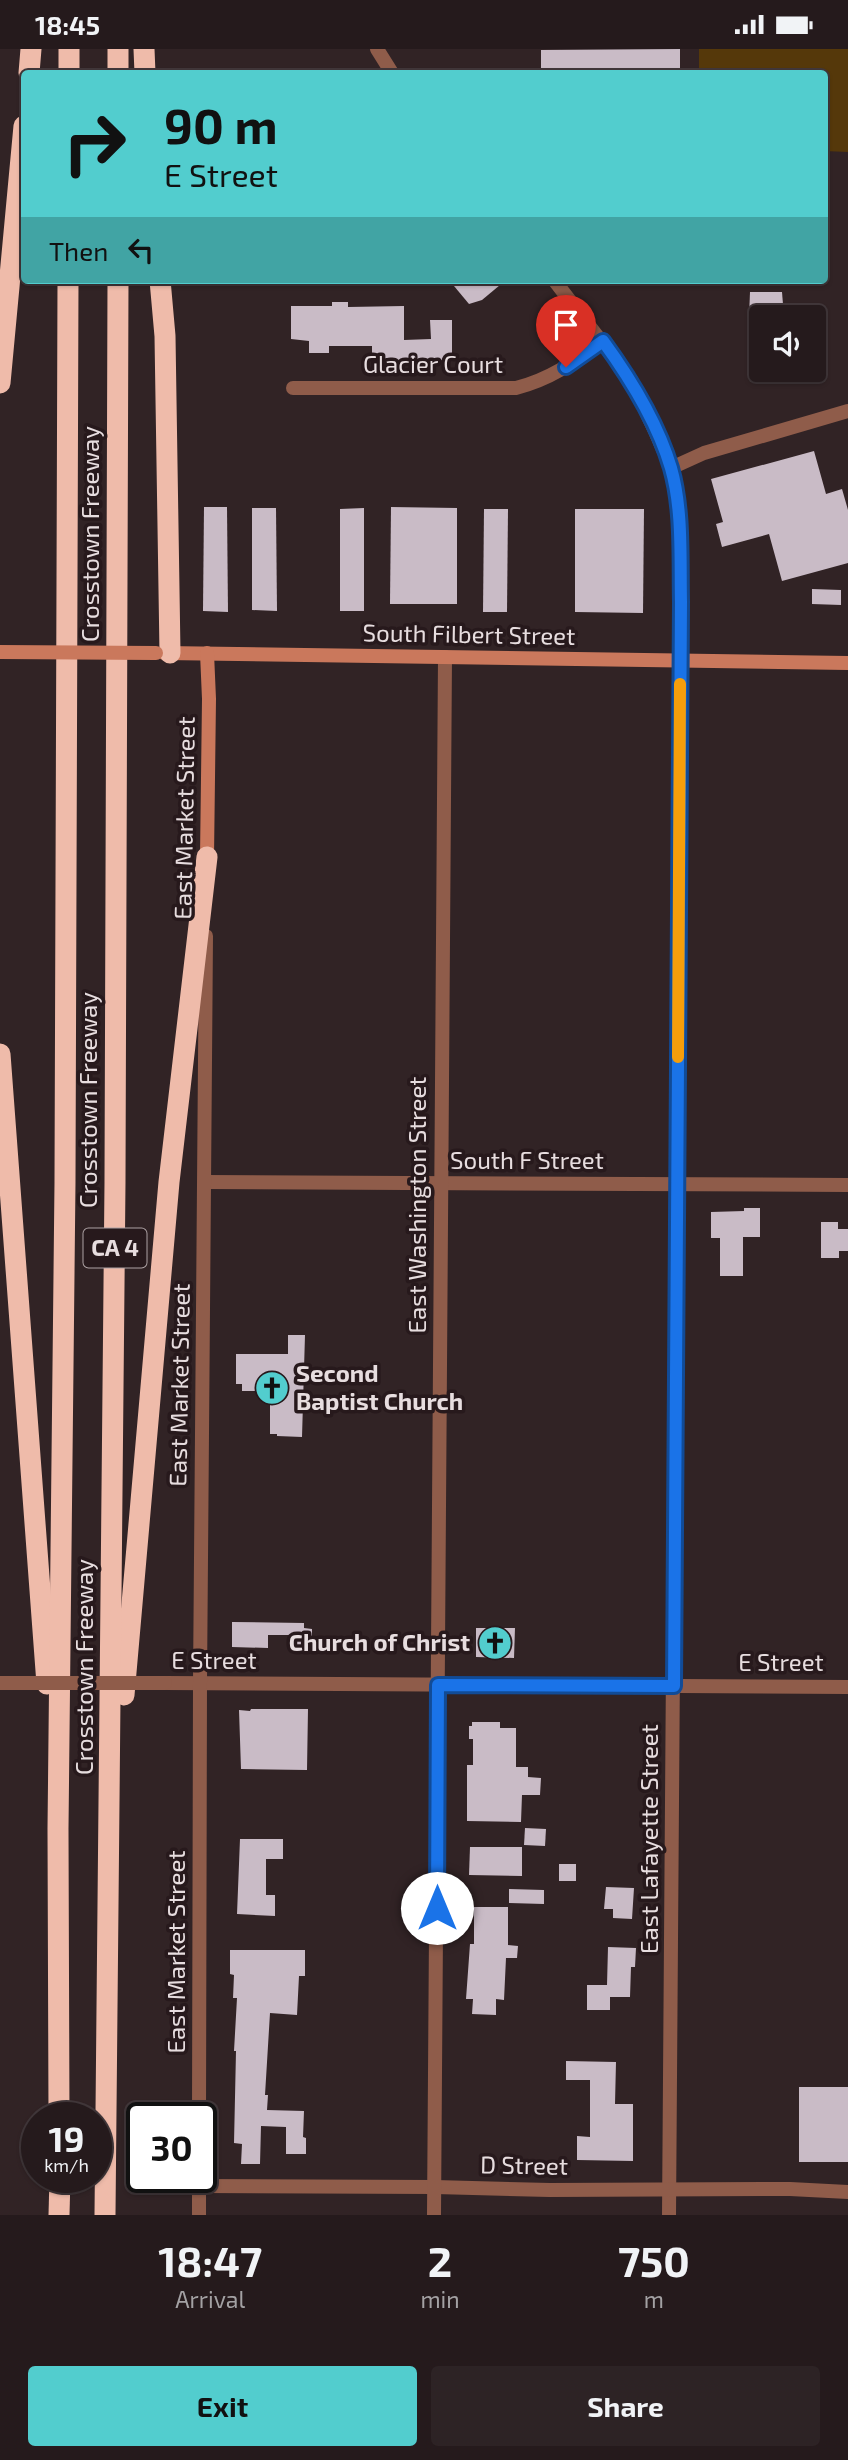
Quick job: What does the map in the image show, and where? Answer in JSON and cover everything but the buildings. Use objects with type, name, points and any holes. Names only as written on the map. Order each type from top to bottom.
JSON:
[{"type":"highway","points":[[29,70],[31,49]]},
{"type":"highway","points":[[69,49],[69,70]]},
{"type":"highway","points":[[118,49],[118,70]]},
{"type":"highway","points":[[144,49],[145,70]]},
{"type":"highway","points":[[0,383],[21,158]]},
{"type":"highway","name":"Crosstown Freeway","points":[[59,2102],[58,1829],[65,1182],[68,284]]},
{"type":"highway","name":"Crosstown Freeway","points":[[105,2215],[110,1851],[118,284]]},
{"type":"highway","points":[[160,284],[165,336],[163,653]]},
{"type":"highway","points":[[110,1851],[169,1182],[207,857]]},
{"type":"highway","points":[[0,1054],[58,1829]]},
{"type":"highway","points":[[60,2193],[60,2215]]},
{"type":"street","points":[[377,49],[390,70]]},
{"type":"street","name":"East Lafayette Street","points":[[557,284],[631,380],[671,468],[677,500],[681,562],[669,2215]]},
{"type":"street","name":"Glacier Court","points":[[293,388],[516,388],[540,382],[603,341]]},
{"type":"street","points":[[671,468],[704,453],[848,411]]},
{"type":"street","name":"South Filbert Street","points":[[0,652],[848,663]]},
{"type":"street","name":"East Market Street","points":[[199,2102],[209,699],[207,653]]},
{"type":"street","name":"East Washington Street","points":[[434,2215],[445,657]]},
{"type":"street","name":"South F Street","points":[[205,1182],[848,1185]]},
{"type":"street","name":"E Street","points":[[0,1683],[848,1686]]},
{"type":"street","name":"D Street","points":[[217,2181],[848,2192]]},
{"type":"street","points":[[199,2193],[199,2215]]},
{"type":"shaded area","points":[[699,49],[848,49],[848,152],[828,151],[828,70],[699,70]]},
{"type":"slow traffic","points":[[678,1057],[680,684]]},
{"type":"place","name":"Second Baptist Church","points":[[272,1388]]},
{"type":"place","name":"Church of Christ","points":[[495,1643]]},
{"type":"route","points":[[437,1908],[438,1685],[674,1686],[681,602],[677,500],[671,468],[655,431],[631,380],[603,341],[566,367]]}]
